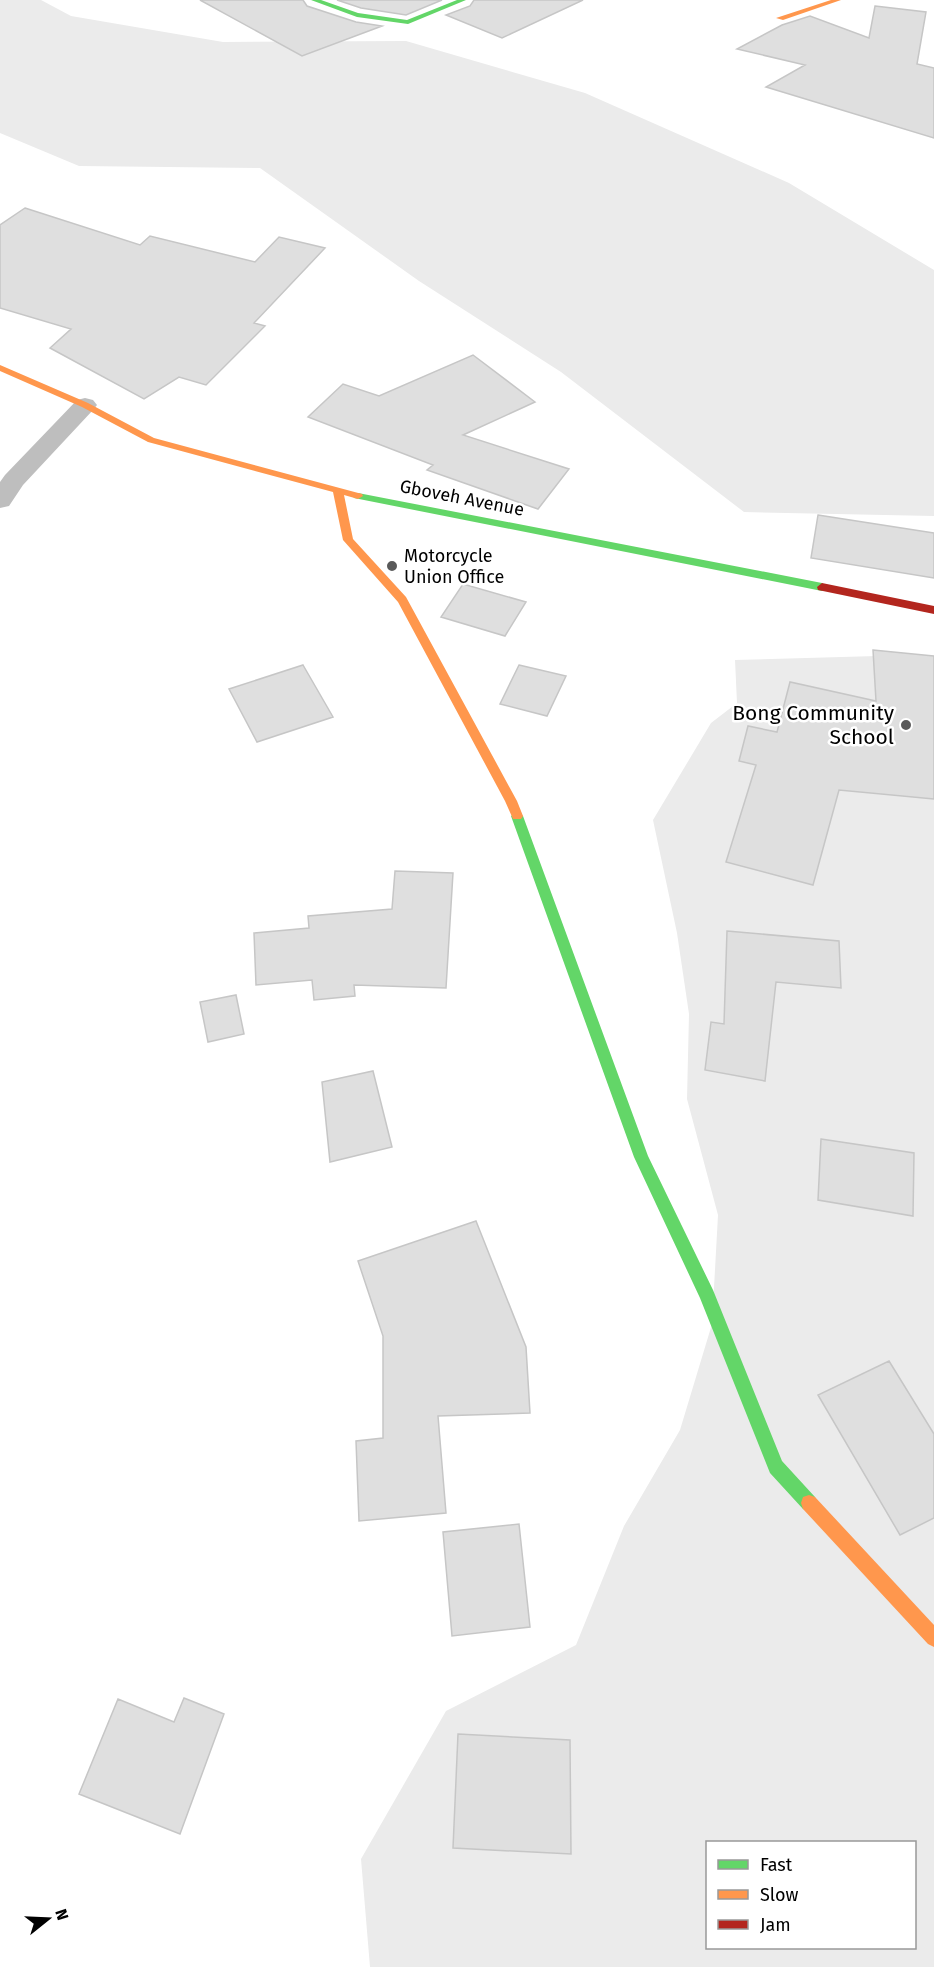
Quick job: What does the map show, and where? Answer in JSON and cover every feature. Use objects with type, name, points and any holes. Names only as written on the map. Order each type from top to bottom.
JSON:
[{"type":"street","points":[[314,0],[357,15],[408,22],[463,0]]},
{"type":"street","points":[[780,18],[838,0]]},
{"type":"street","name":"Gboveh Avenue","points":[[0,368],[85,405],[151,440],[338,492],[934,610]]},
{"type":"street","points":[[0,500],[14,480],[85,405]]},
{"type":"street","points":[[338,492],[348,540],[402,600],[511,801],[641,1157],[707,1295],[776,1467],[934,1638]]},
{"type":"shaded area","points":[[0,0],[41,0],[71,16],[223,42],[406,41],[585,93],[789,183],[934,270],[934,516],[744,512],[561,372],[419,281],[260,168],[79,166],[0,133]]},
{"type":"shaded area","points":[[877,656],[934,658],[934,1967],[370,1967],[361,1859],[446,1711],[576,1645],[624,1526],[680,1430],[712,1324],[718,1215],[687,1099],[689,1014],[677,933],[653,820],[711,723],[737,703],[735,660]]},
{"type":"building","points":[[200,0],[303,0],[307,6],[356,22],[382,26],[302,56]]},
{"type":"building","points":[[337,0],[442,0],[406,15],[361,8]]},
{"type":"building","points":[[474,0],[583,0],[502,38],[446,15],[470,6]]},
{"type":"building","points":[[875,6],[926,12],[917,64],[934,68],[934,138],[766,87],[805,65],[737,49],[782,25],[810,16],[869,38]]},
{"type":"building","points":[[25,208],[140,245],[150,236],[255,262],[279,237],[325,248],[254,323],[265,326],[206,385],[179,377],[144,399],[50,348],[71,329],[0,308],[0,225]]},
{"type":"building","points":[[473,355],[535,402],[463,435],[569,469],[538,509],[427,470],[433,465],[308,417],[343,384],[379,396]]},
{"type":"building","points":[[818,515],[934,533],[934,578],[811,558]]},
{"type":"building","points":[[463,584],[526,602],[505,636],[441,617]]},
{"type":"building","points":[[873,650],[934,656],[934,799],[839,790],[813,885],[726,862],[756,765],[739,761],[748,726],[777,732],[790,682],[876,701]]},
{"type":"building","points":[[303,665],[333,717],[257,742],[229,689]]},
{"type":"building","points":[[519,665],[566,676],[547,716],[500,704]]},
{"type":"building","points":[[395,871],[453,873],[446,988],[354,985],[355,996],[314,1000],[312,980],[256,985],[254,933],[309,928],[308,916],[392,909]]},
{"type":"building","points":[[727,931],[839,941],[841,988],[776,982],[765,1081],[705,1070],[711,1022],[724,1024]]},
{"type":"building","points":[[236,995],[244,1034],[208,1042],[200,1002]]},
{"type":"building","points":[[373,1071],[392,1147],[330,1162],[322,1082]]},
{"type":"building","points":[[821,1139],[914,1153],[913,1216],[818,1200]]},
{"type":"building","points":[[476,1221],[526,1347],[530,1413],[438,1416],[446,1513],[359,1521],[356,1441],[383,1438],[383,1336],[358,1261]]},
{"type":"building","points":[[889,1361],[934,1434],[934,1518],[900,1535],[818,1395]]},
{"type":"building","points":[[519,1524],[530,1627],[452,1636],[443,1532]]},
{"type":"building","points":[[184,1698],[224,1714],[180,1834],[79,1794],[118,1699],[174,1722]]},
{"type":"building","points":[[458,1734],[570,1740],[571,1854],[453,1848]]},
{"type":"traffic: fast","points":[[314,0],[357,15],[408,22],[463,0]]},
{"type":"traffic: fast","points":[[358,496],[822,587]]},
{"type":"traffic: fast","points":[[517,816],[641,1157],[707,1295],[776,1467],[809,1503]]},
{"type":"traffic: slow","points":[[780,18],[838,0]]},
{"type":"traffic: slow","points":[[0,368],[85,405],[151,440],[358,496]]},
{"type":"traffic: slow","points":[[338,492],[348,540],[402,600],[517,816]]},
{"type":"traffic: slow","points":[[809,1503],[934,1638]]},
{"type":"traffic: jam","points":[[822,587],[934,610]]},
{"type":"place","name":"Motorcycle Union Office","points":[[392,566]]},
{"type":"place","name":"Bong Community School","points":[[906,725]]}]
